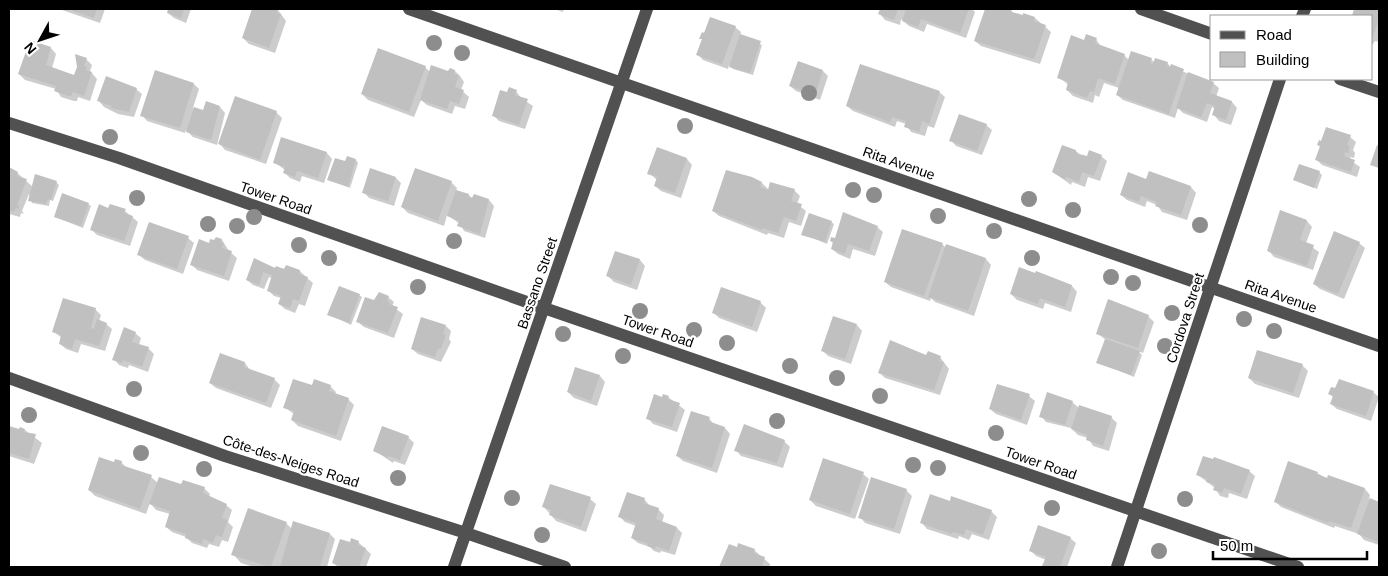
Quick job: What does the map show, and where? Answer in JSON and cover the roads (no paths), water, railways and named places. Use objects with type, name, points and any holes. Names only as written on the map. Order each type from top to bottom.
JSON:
[{"type":"street","name":"Rita Avenue","points":[[409,9],[1379,346]]},
{"type":"street","name":"Bassano Street","points":[[454,567],[647,9]]},
{"type":"street","points":[[1140,9],[1210,33]]},
{"type":"street","name":"Cordova Street","points":[[1117,567],[1137,512],[1280,80]]},
{"type":"street","points":[[1343,80],[1379,92]]},
{"type":"street","name":"Tower Road","points":[[9,123],[119,158],[544,308],[1298,567]]},
{"type":"street","name":"Côte-des-Neiges Road","points":[[9,378],[225,456],[466,533],[565,567]]}]
